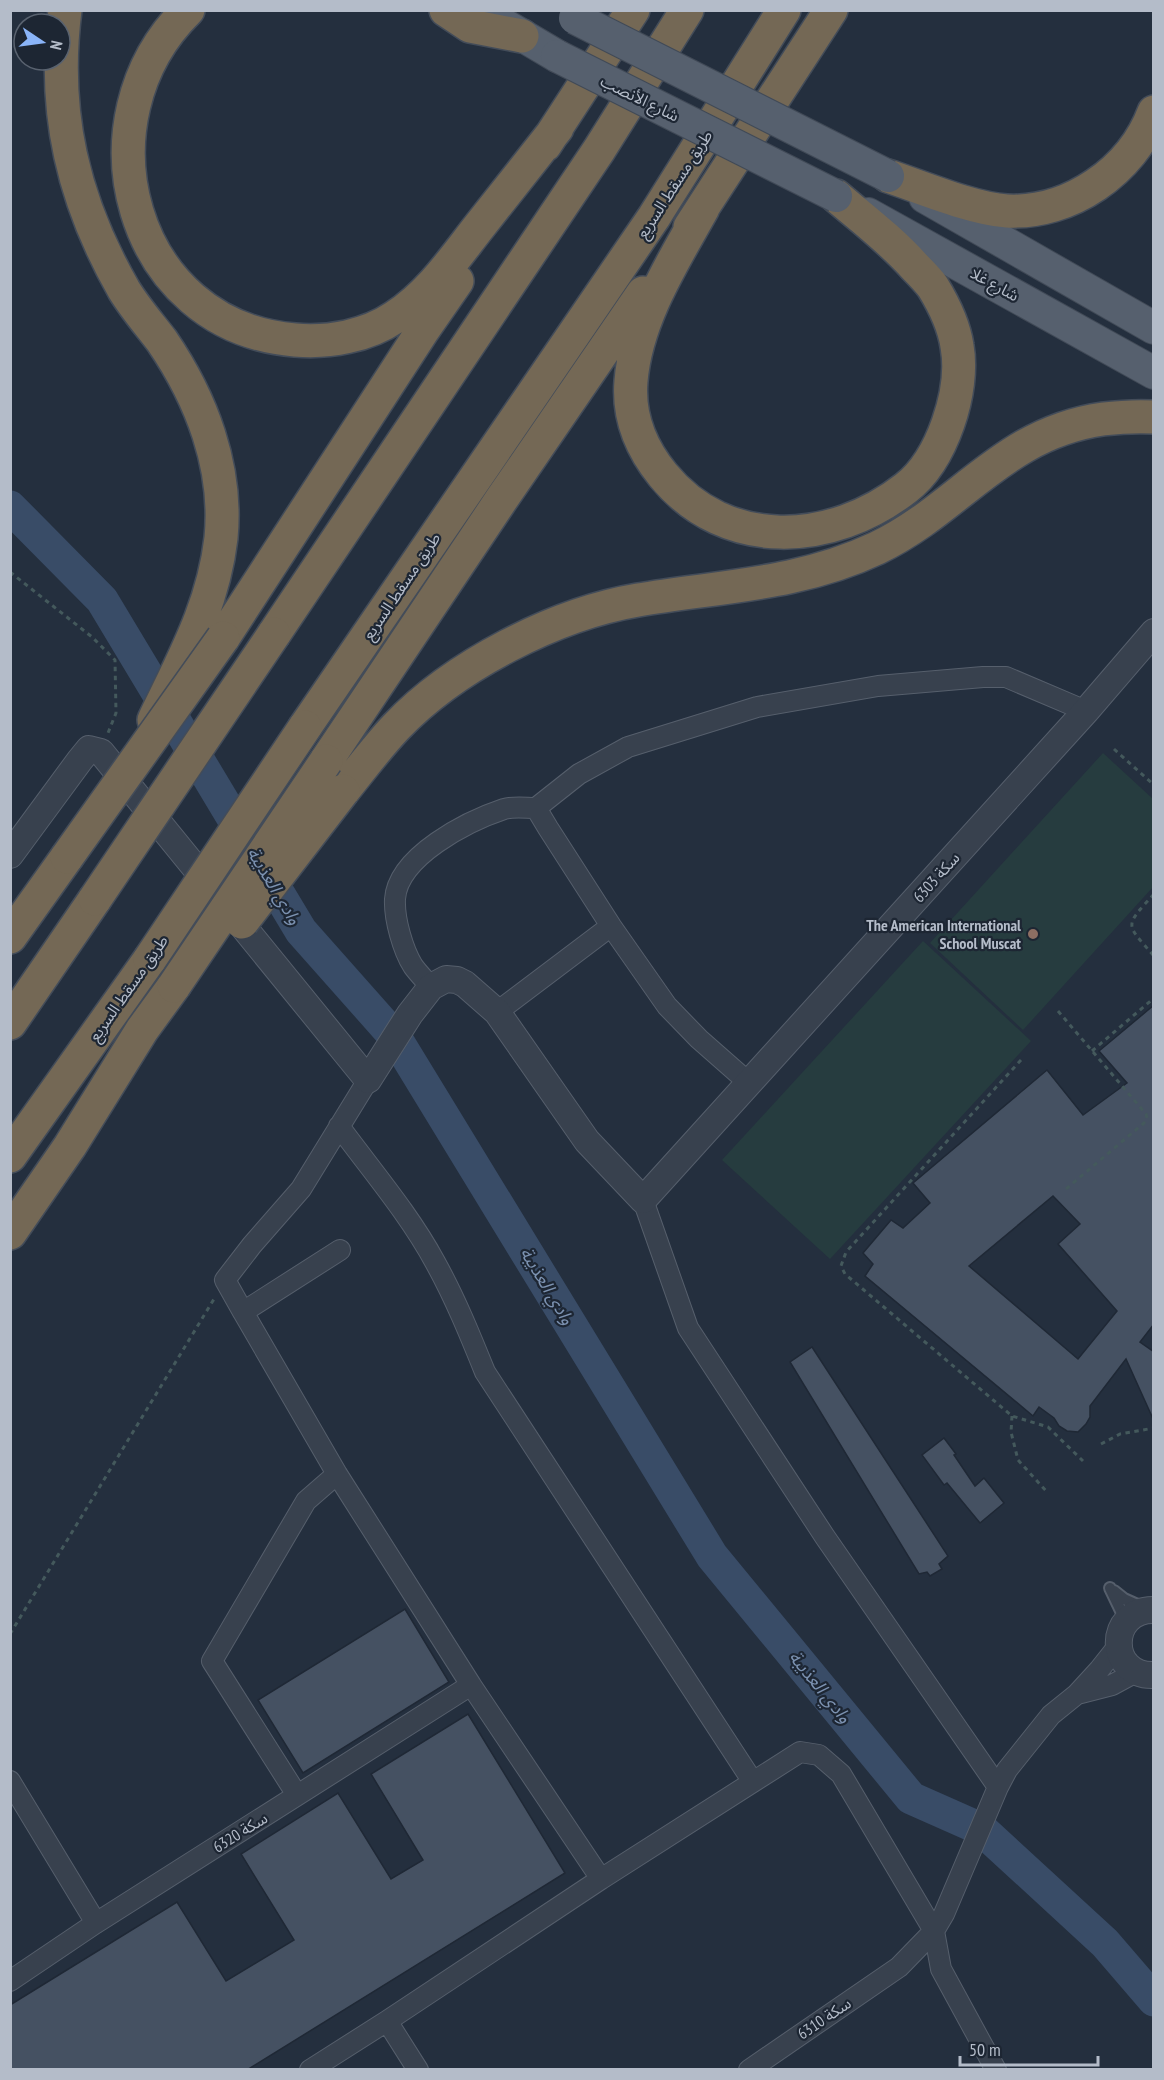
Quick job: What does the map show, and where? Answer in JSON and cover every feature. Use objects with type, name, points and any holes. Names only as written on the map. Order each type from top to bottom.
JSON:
[{"type":"highway","points":[[65,10],[61,50],[62,108],[72,166],[89,221],[125,290],[161,341],[192,392],[211,439],[217,465],[222,510],[221,536],[212,588],[212,629]]},
{"type":"highway","points":[[188,10],[161,41],[147,66],[136,96],[129,124],[127,152],[129,182],[141,226],[151,249],[164,268],[195,301],[211,312],[248,330],[290,339],[314,341],[345,337],[374,329],[395,318],[437,282],[557,128]]},
{"type":"highway","points":[[446,10],[471,26],[522,36]]},
{"type":"highway","points":[[10,937],[134,762],[212,629],[557,128],[633,10]]},
{"type":"highway","points":[[10,1023],[598,150],[687,10]]},
{"type":"highway","name":"طريق مسقط السريع","points":[[10,1156],[150,959],[305,727],[654,217],[784,10]]},
{"type":"highway","points":[[10,1233],[180,990],[326,761],[501,500],[703,208],[828,17]]},
{"type":"highway","points":[[888,176],[954,198],[1005,211],[1046,207],[1085,192],[1117,169],[1140,140],[1154,112]]},
{"type":"highway","points":[[703,208],[660,288],[645,322],[631,382],[632,415],[651,461],[685,497],[707,513],[734,524],[788,533],[836,526],[861,516],[908,487],[927,465],[948,425],[959,372],[957,346],[950,321],[932,286],[897,247],[836,196]]},
{"type":"highway","points":[[180,990],[396,727],[428,698],[480,662],[532,634],[635,600],[772,582],[831,566],[877,548],[906,531],[1014,451],[1051,432],[1094,420],[1126,416],[1154,417]]},
{"type":"main road","name":"شارع الأنصب","points":[[479,10],[557,56],[836,196]]},
{"type":"main road","points":[[570,14],[888,176],[1154,328]]},
{"type":"main road","name":"شارع غلا","points":[[836,196],[1154,372]]},
{"type":"street","name":"سكة 6303","points":[[643,1200],[1086,711],[1154,632]]},
{"type":"street","points":[[431,987],[413,965],[400,935],[395,898],[405,872],[431,846],[466,826],[506,808],[537,808],[579,774],[628,747],[757,707],[878,686],[983,677],[1006,677],[1086,711]]},
{"type":"street","points":[[10,855],[89,749],[101,752],[368,1080]]},
{"type":"street","points":[[537,808],[611,926],[667,1006],[699,1039],[749,1083]]},
{"type":"street","points":[[497,1012],[611,926]]},
{"type":"street","points":[[602,1879],[471,1685],[337,1474],[225,1280],[301,1189],[410,1014],[431,987],[446,979],[457,980],[465,984],[497,1012],[587,1141],[643,1200],[688,1328],[825,1537],[998,1787]]},
{"type":"street","points":[[339,1126],[402,1211],[435,1261],[459,1308],[485,1372],[753,1782]]},
{"type":"street","points":[[243,1312],[340,1250]]},
{"type":"street","points":[[297,1795],[212,1662],[306,1501],[337,1474]]},
{"type":"street","points":[[1148,1675],[1128,1666],[1121,1657],[1120,1638],[1132,1616],[1150,1610]]},
{"type":"street","name":"سكة 6310","points":[[749,2070],[899,1968],[934,1932],[1007,1770],[1051,1715],[1077,1694],[1099,1671],[1120,1638]]},
{"type":"street","points":[[1077,1694],[1148,1675]]},
{"type":"street","name":"سكة 6320","points":[[10,1981],[96,1923],[471,1685]]},
{"type":"street","points":[[310,2070],[800,1752],[819,1755],[841,1774],[934,1932],[941,1969],[996,2070]]},
{"type":"street","points":[[10,1781],[96,1923]]},
{"type":"street","points":[[387,2021],[418,2070]]},
{"type":"lane","points":[[1120,1638],[1122,1613],[1110,1588],[1124,1599],[1150,1610]]},
{"type":"path","points":[[10,572],[92,637],[115,660],[116,713],[101,752]]},
{"type":"path","points":[[1114,749],[1154,784]]},
{"type":"path","points":[[1154,894],[1130,923],[1131,931],[1154,956]]},
{"type":"path","points":[[1092,1051],[1154,998]]},
{"type":"path","points":[[1058,1011],[1147,1118],[1066,1190]]},
{"type":"path","points":[[1021,1060],[846,1252],[841,1266],[845,1274],[1012,1416],[1048,1427],[1083,1461]]},
{"type":"path","points":[[10,1634],[225,1280]]},
{"type":"path","points":[[1012,1416],[1011,1432],[1018,1460],[1047,1492]]},
{"type":"path","points":[[1101,1444],[1120,1434],[1154,1428]]},
{"type":"green space","points":[[1103,753],[1153,799],[1153,887],[1023,1030],[930,943]]},
{"type":"green space","points":[[923,941],[1031,1041],[830,1259],[722,1160]]},
{"type":"building","points":[[1154,1005],[1154,1324],[1140,1342],[1154,1352],[1154,1421],[1126,1359],[1090,1406],[1090,1417],[1078,1432],[1067,1431],[1059,1426],[1054,1418],[1039,1407],[1033,1416],[865,1276],[873,1264],[863,1253],[891,1220],[903,1228],[930,1203],[913,1183],[1047,1070],[1083,1115],[1127,1083],[1099,1051]],"holes":[[[1053,1196],[1080,1224],[1058,1244],[1117,1311],[1078,1359],[969,1266]]]},
{"type":"building","points":[[812,1347],[948,1556],[939,1564],[942,1569],[930,1576],[927,1572],[919,1574],[790,1362]]},
{"type":"building","points":[[944,1438],[975,1486],[984,1478],[1004,1503],[980,1523],[947,1483],[944,1485],[922,1455]]},
{"type":"building","points":[[405,1609],[449,1682],[303,1773],[258,1700]]},
{"type":"building","points":[[468,1714],[565,1873],[247,2070],[10,2070],[10,2005],[177,1902],[226,1981],[294,1940],[241,1854],[338,1793],[391,1879],[423,1860],[371,1774]]},
{"type":"waterway","name":"وادي العذيبة","points":[[10,507],[102,600],[301,931],[395,1037],[712,1556],[911,1798],[981,1829],[1105,1943],[1154,2000]]},
{"type":"place","name":"The American International School Muscat","points":[[1033,934]]}]
